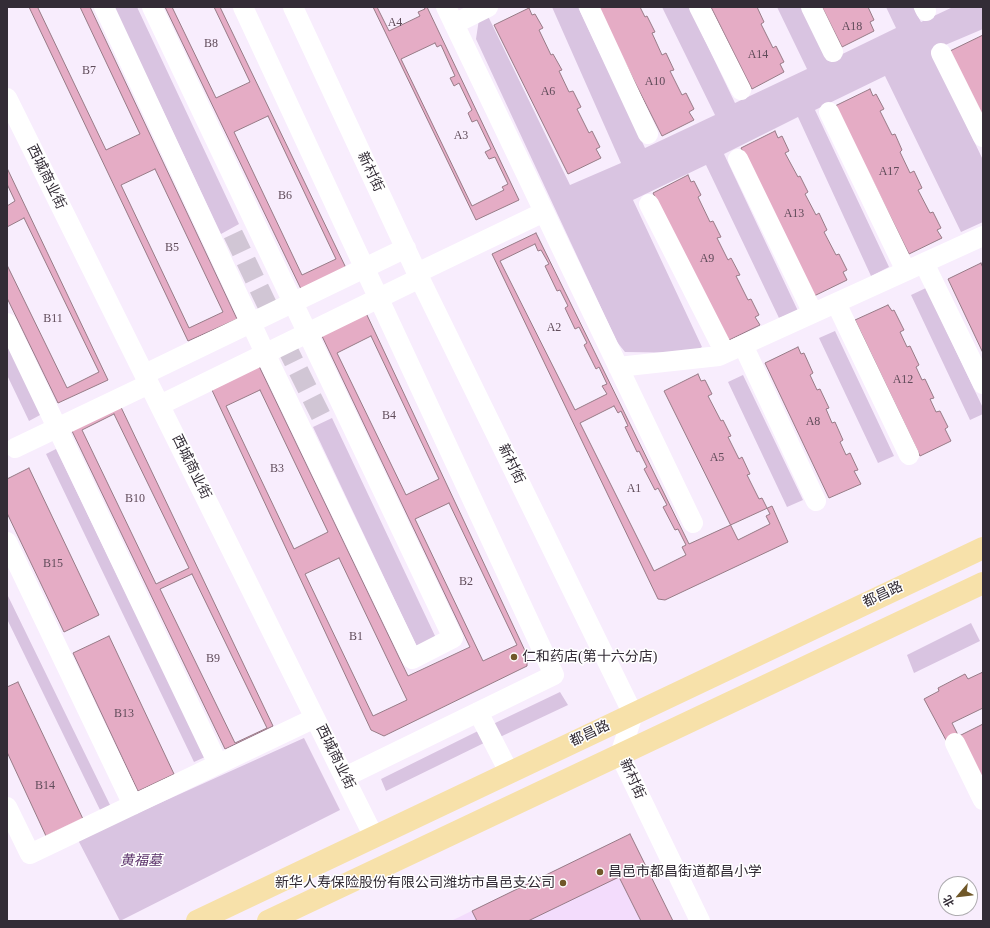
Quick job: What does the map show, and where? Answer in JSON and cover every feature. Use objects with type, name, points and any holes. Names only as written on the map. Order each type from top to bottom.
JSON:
[{"type":"main road","name":"都昌路","points":[[197,921],[983,548]]},
{"type":"main road","points":[[268,921],[983,583]]},
{"type":"street","points":[[104,7],[265,354],[412,659],[453,638],[152,7]]},
{"type":"street","points":[[242,7],[554,675],[345,777]]},
{"type":"street","name":"新村街","points":[[293,7],[418,275],[633,714],[620,755],[700,921]]},
{"type":"street","points":[[488,7],[450,15],[693,523]]},
{"type":"street","points":[[589,7],[648,134]]},
{"type":"street","points":[[699,7],[741,90]]},
{"type":"street","points":[[811,7],[833,52]]},
{"type":"street","points":[[941,53],[983,137]]},
{"type":"street","name":"西城商业街","points":[[7,98],[374,837]]},
{"type":"street","points":[[829,112],[906,271]]},
{"type":"street","points":[[738,159],[813,313]]},
{"type":"street","points":[[649,204],[725,353]]},
{"type":"street","points":[[160,405],[378,299],[418,275],[544,212]]},
{"type":"street","points":[[618,367],[719,356],[983,236]]},
{"type":"street","points":[[15,448],[57,428],[251,323],[406,248]]},
{"type":"street","points":[[924,263],[983,384]]},
{"type":"street","points":[[836,303],[910,455]]},
{"type":"street","points":[[7,323],[218,764]]},
{"type":"street","points":[[743,345],[816,501]]},
{"type":"street","points":[[7,542],[133,804]]},
{"type":"street","points":[[478,712],[509,772]]},
{"type":"street","points":[[7,807],[30,854],[315,718]]},
{"type":"street","points":[[955,743],[983,800]]},
{"type":"shaded area","name":"昌邑市都昌街道都昌小学","points":[[630,834],[673,921],[451,921]]},
{"type":"green space","points":[[114,7],[137,7],[239,224],[221,234]]},
{"type":"green space","points":[[552,7],[578,7],[645,148],[715,115],[662,7],[689,7],[735,103],[807,69],[777,7],[801,7],[828,61],[896,28],[886,7],[913,7],[921,22],[953,7],[983,7],[983,29],[931,51],[983,160],[983,222],[961,232],[885,76],[815,110],[889,267],[871,276],[798,117],[724,154],[798,311],[779,318],[706,165],[633,200],[702,347],[693,353],[625,352],[617,342],[476,39],[479,19],[487,14],[570,185],[621,163]]},
{"type":"green space","points":[[926,288],[983,408],[983,414],[970,420],[911,295]]},
{"type":"green space","points":[[835,331],[894,456],[878,463],[819,338]]},
{"type":"green space","points":[[7,343],[42,414],[29,421],[7,375]]},
{"type":"green space","points":[[743,375],[803,500],[787,507],[728,382]]},
{"type":"green space","points":[[332,418],[436,638],[417,647],[313,427]]},
{"type":"green space","points":[[56,449],[205,757],[194,762],[46,454]]},
{"type":"green space","points":[[7,594],[111,807],[101,812],[7,619]]},
{"type":"green space","points":[[971,623],[980,641],[914,673],[907,655]]},
{"type":"green space","points":[[560,692],[568,705],[500,737],[493,724]]},
{"type":"green space","points":[[478,731],[484,743],[386,791],[381,779]]},
{"type":"green space","name":"黄福墓","points":[[304,738],[340,810],[120,921],[78,840]]},
{"type":"building","points":[[29,7],[90,7],[237,319],[188,341]]},
{"type":"building","points":[[80,7],[140,134],[106,150],[38,8]]},
{"type":"building","points":[[165,7],[220,7],[346,268],[301,289]]},
{"type":"building","points":[[172,7],[214,7],[250,82],[216,98]]},
{"type":"building","points":[[373,7],[427,7],[519,200],[476,220]]},
{"type":"building","points":[[377,7],[424,7],[425,9],[418,12],[420,16],[389,31]]},
{"type":"building","points":[[597,7],[640,7],[645,17],[647,16],[655,32],[652,33],[662,55],[666,53],[674,70],[670,71],[682,95],[686,93],[694,109],[689,112],[694,120],[662,136]]},
{"type":"building","points":[[711,7],[757,7],[764,22],[761,24],[773,48],[776,46],[784,62],[780,64],[784,72],[752,89]]},
{"type":"building","points":[[822,7],[868,7],[874,20],[870,22],[874,31],[842,47]]},
{"type":"building","points":[[529,8],[532,15],[535,14],[543,28],[539,30],[551,55],[553,54],[562,70],[559,71],[569,92],[573,91],[581,107],[577,109],[589,133],[592,131],[600,147],[596,149],[601,158],[568,174],[494,25]]},
{"type":"building","points":[[983,35],[983,117],[950,51]]},
{"type":"building","points":[[435,43],[437,47],[441,45],[455,76],[450,78],[454,86],[459,83],[472,110],[468,113],[472,122],[477,120],[491,149],[485,152],[489,159],[495,157],[508,184],[502,187],[504,190],[472,206],[401,59]]},
{"type":"building","points":[[870,89],[873,96],[876,94],[884,109],[880,111],[892,135],[895,134],[902,150],[900,152],[910,173],[914,171],[922,188],[918,190],[930,213],[933,212],[941,228],[937,230],[942,238],[909,254],[835,106]]},
{"type":"building","points":[[268,116],[336,259],[302,275],[234,132]]},
{"type":"building","points":[[775,131],[778,138],[782,136],[789,151],[785,153],[798,177],[800,176],[808,192],[805,194],[816,215],[819,213],[827,230],[824,232],[836,255],[839,254],[847,270],[843,272],[847,280],[814,296],[741,148]]},
{"type":"building","points":[[7,168],[108,380],[58,403],[7,298]]},
{"type":"building","points":[[155,169],[223,312],[189,328],[121,185]]},
{"type":"building","points":[[688,175],[691,182],[694,181],[701,195],[698,197],[710,222],[713,221],[721,237],[717,238],[728,260],[731,258],[740,275],[736,276],[748,300],[751,299],[759,315],[755,317],[760,325],[727,341],[653,193]]},
{"type":"building","points":[[7,184],[15,201],[7,206]]},
{"type":"building","points":[[24,218],[99,372],[67,388],[7,265],[7,227]]},
{"type":"building","points":[[536,233],[689,544],[772,506],[788,542],[665,600],[658,599],[492,254]]},
{"type":"building","points":[[535,244],[538,251],[541,250],[549,264],[545,266],[557,291],[560,290],[568,306],[565,308],[575,329],[579,327],[587,343],[584,345],[596,369],[599,367],[607,384],[602,386],[607,394],[575,410],[500,261]]},
{"type":"building","points":[[981,263],[983,268],[983,353],[948,279]]},
{"type":"building","points":[[888,305],[892,311],[894,310],[904,330],[900,332],[907,347],[910,346],[919,365],[916,367],[922,380],[925,379],[934,398],[930,399],[936,412],[940,411],[948,427],[945,429],[951,441],[920,456],[855,320]]},
{"type":"building","points":[[366,313],[527,655],[527,666],[384,736],[371,730],[211,388],[258,364],[408,676],[470,647],[321,334]]},
{"type":"building","points":[[371,336],[439,479],[406,495],[337,353]]},
{"type":"building","points":[[798,347],[801,354],[804,353],[813,373],[810,375],[817,390],[820,389],[829,408],[826,409],[832,423],[835,422],[843,440],[840,442],[846,455],[850,453],[858,470],[854,471],[861,484],[829,498],[765,363]]},
{"type":"building","points":[[698,374],[701,381],[705,380],[712,394],[708,396],[731,436],[728,437],[739,459],[742,457],[750,474],[747,475],[759,499],[762,498],[770,514],[766,516],[770,524],[738,540],[664,391]]},
{"type":"building","points":[[260,390],[328,532],[294,549],[226,406]]},
{"type":"building","points":[[119,403],[273,726],[225,749],[71,429]]},
{"type":"building","points":[[614,406],[618,413],[621,411],[628,426],[625,427],[637,452],[639,451],[647,467],[644,469],[655,490],[658,488],[667,505],[663,507],[675,530],[678,529],[686,545],[682,547],[686,555],[654,571],[580,423]]},
{"type":"building","points":[[114,414],[189,568],[156,584],[82,430]]},
{"type":"building","points":[[29,468],[99,615],[64,632],[7,513],[7,479]]},
{"type":"building","points":[[449,503],[517,645],[483,661],[415,519]]},
{"type":"building","points":[[339,558],[407,700],[373,716],[305,574]]},
{"type":"building","points":[[192,574],[267,728],[235,743],[160,589]]},
{"type":"building","points":[[109,636],[174,774],[138,791],[73,653]]},
{"type":"building","points":[[983,672],[983,724],[947,742],[924,699],[939,691],[938,688],[965,674],[968,679]]},
{"type":"building","points":[[18,682],[83,819],[46,836],[7,752],[7,687]]},
{"type":"building","points":[[983,708],[983,785],[952,723]]},
{"type":"building","name":"昌邑市都昌街道都昌小学","points":[[630,834],[673,921],[641,921],[619,877],[528,921],[477,921],[472,911]]},
{"type":"tunnel","points":[[233,234],[271,313]]},
{"type":"tunnel","points":[[285,344],[322,418]]},
{"type":"place","name":"仁和药店(第十六分店)","points":[[514,657]]},
{"type":"place","name":"昌邑市都昌街道都昌小学","points":[[600,872]]},
{"type":"place","name":"新华人寿保险股份有限公司潍坊市昌邑支公司","points":[[563,883]]}]
